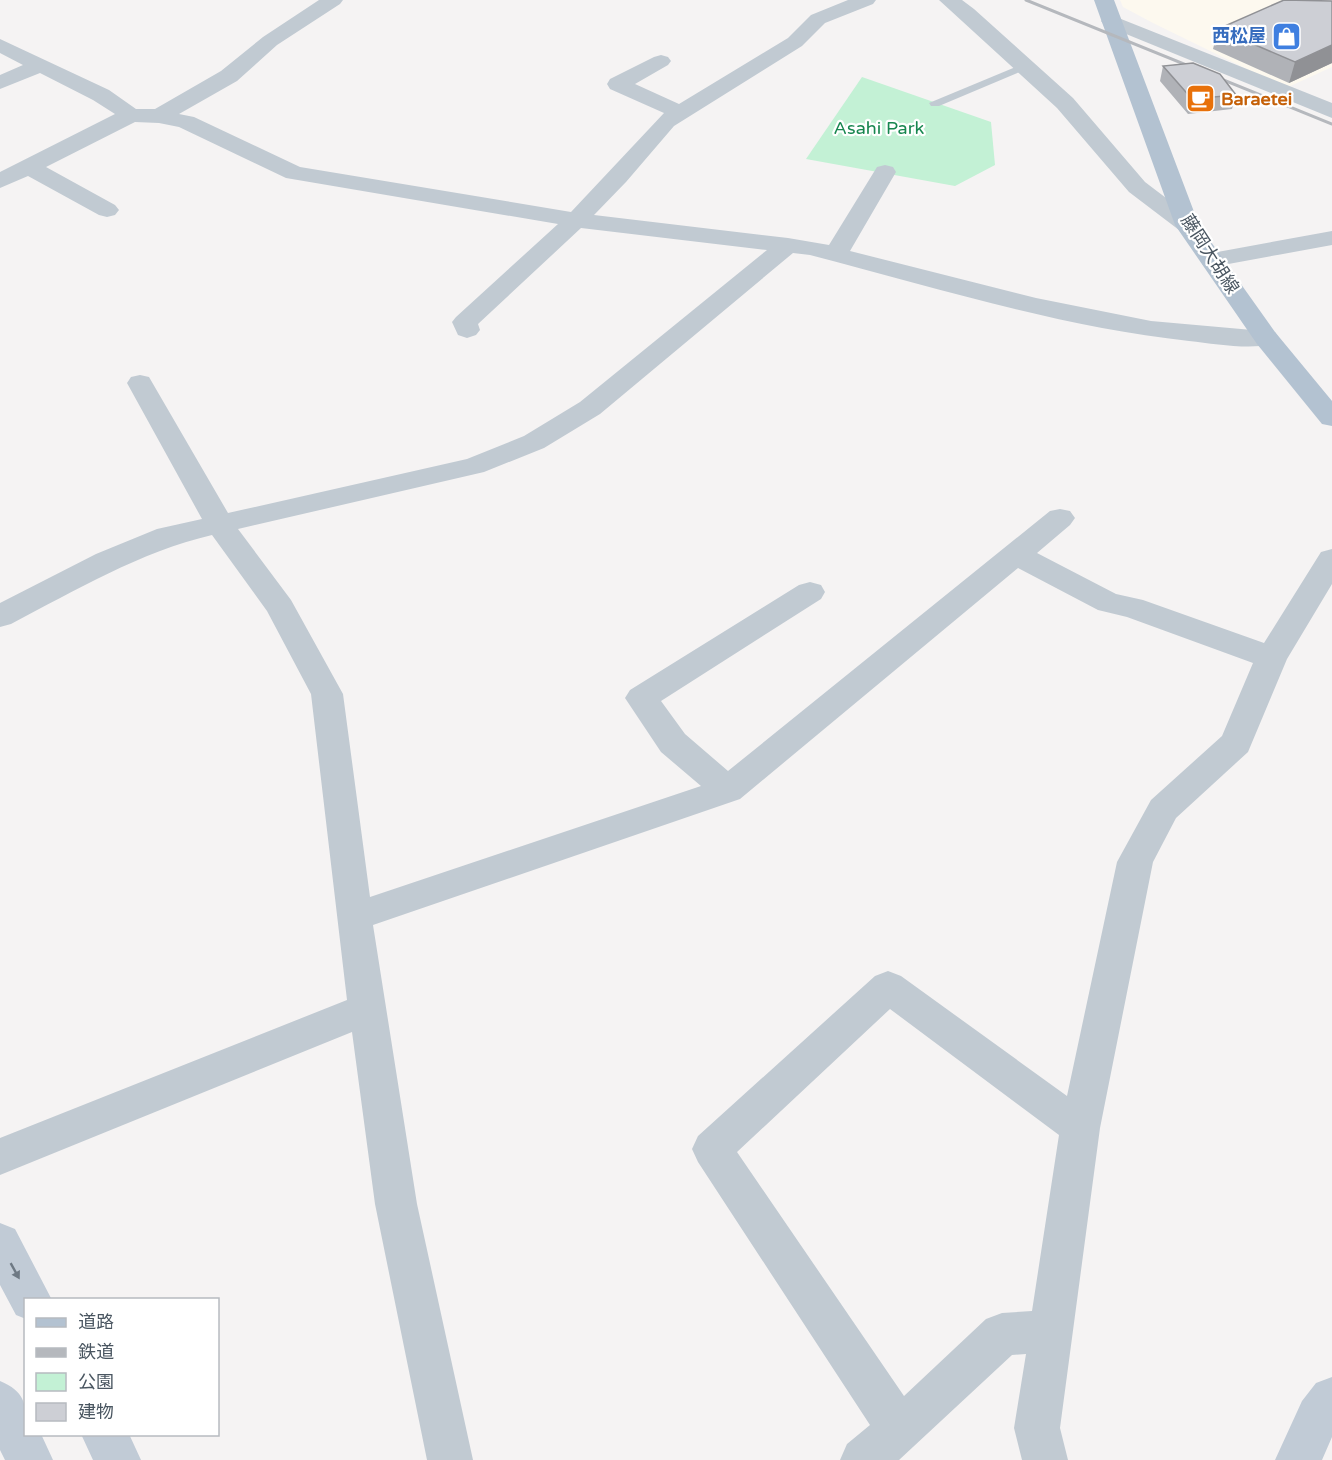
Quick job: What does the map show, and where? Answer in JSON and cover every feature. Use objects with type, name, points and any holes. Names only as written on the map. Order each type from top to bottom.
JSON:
[{"type":"main road","name":"藤岡大胡線","points":[[1108,10],[1187,225],[1266,338],[1332,418]]},
{"type":"street","points":[[466,330],[465,322],[576,220],[618,177],[666,121],[795,42],[818,19],[866,0]]},
{"type":"street","points":[[950,0],[968,12],[1065,103],[1137,187],[1187,225]]},
{"type":"street","points":[[159,116],[229,76],[317,3]]},
{"type":"street","points":[[1108,10],[1332,111]]},
{"type":"street","points":[[0,45],[38,66],[101,94],[131,115]]},
{"type":"street","points":[[661,61],[618,84],[679,112]]},
{"type":"street","points":[[0,83],[38,66]]},
{"type":"street","points":[[0,181],[131,115],[159,116],[186,122],[294,173],[576,220],[788,244],[836,254],[1035,305],[1151,329],[1224,337],[1266,338]]},
{"type":"street","points":[[27,166],[107,210]]},
{"type":"street","points":[[836,254],[885,172]]},
{"type":"street","points":[[1212,260],[1332,238]]},
{"type":"street","points":[[0,616],[59,584],[167,536],[474,466],[514,452],[563,428],[788,244]]},
{"type":"street","points":[[140,383],[220,525],[280,607],[327,694],[354,917],[396,1204],[450,1460]]},
{"type":"street","points":[[354,917],[728,790],[1060,518]]},
{"type":"street","points":[[1017,555],[1109,603],[1132,607],[1270,658]]},
{"type":"street","points":[[1045,1460],[1037,1428],[1080,1128],[1135,862],[1163,809],[1236,743],[1270,658],[1332,559]]},
{"type":"street","points":[[728,790],[673,743],[641,698],[810,592]]},
{"type":"street","points":[[900,1430],[712,1149],[888,987],[1080,1128]]},
{"type":"street","points":[[0,1157],[368,1008]]},
{"type":"street","points":[[0,1243],[30,1298]]},
{"type":"street","points":[[863,1460],[900,1430],[1002,1334],[1051,1331]]},
{"type":"street","points":[[1298,1460],[1318,1417],[1332,1399]]},
{"type":"street","points":[[0,1404],[30,1460]]},
{"type":"street","points":[[105,1436],[118,1460]]},
{"type":"lane","points":[[935,103],[1025,66]]},
{"type":"shaded area","points":[[1120,0],[1302,0],[1332,20],[1332,67],[1286,88],[1153,23],[1123,7]]},
{"type":"green space","name":"Asahi Park","points":[[862,77],[991,122],[995,165],[955,186],[806,159]]},
{"type":"building","points":[[1284,0],[1332,1],[1332,45],[1295,62],[1218,29]]},
{"type":"building","points":[[1193,63],[1220,74],[1236,95],[1192,99],[1163,66]]},
{"type":"railway","points":[[1026,0],[1332,124]]},
{"type":"place","name":"西松屋","points":[[1287,36]]},
{"type":"place","name":"Baraetei","points":[[1200,99]]}]
